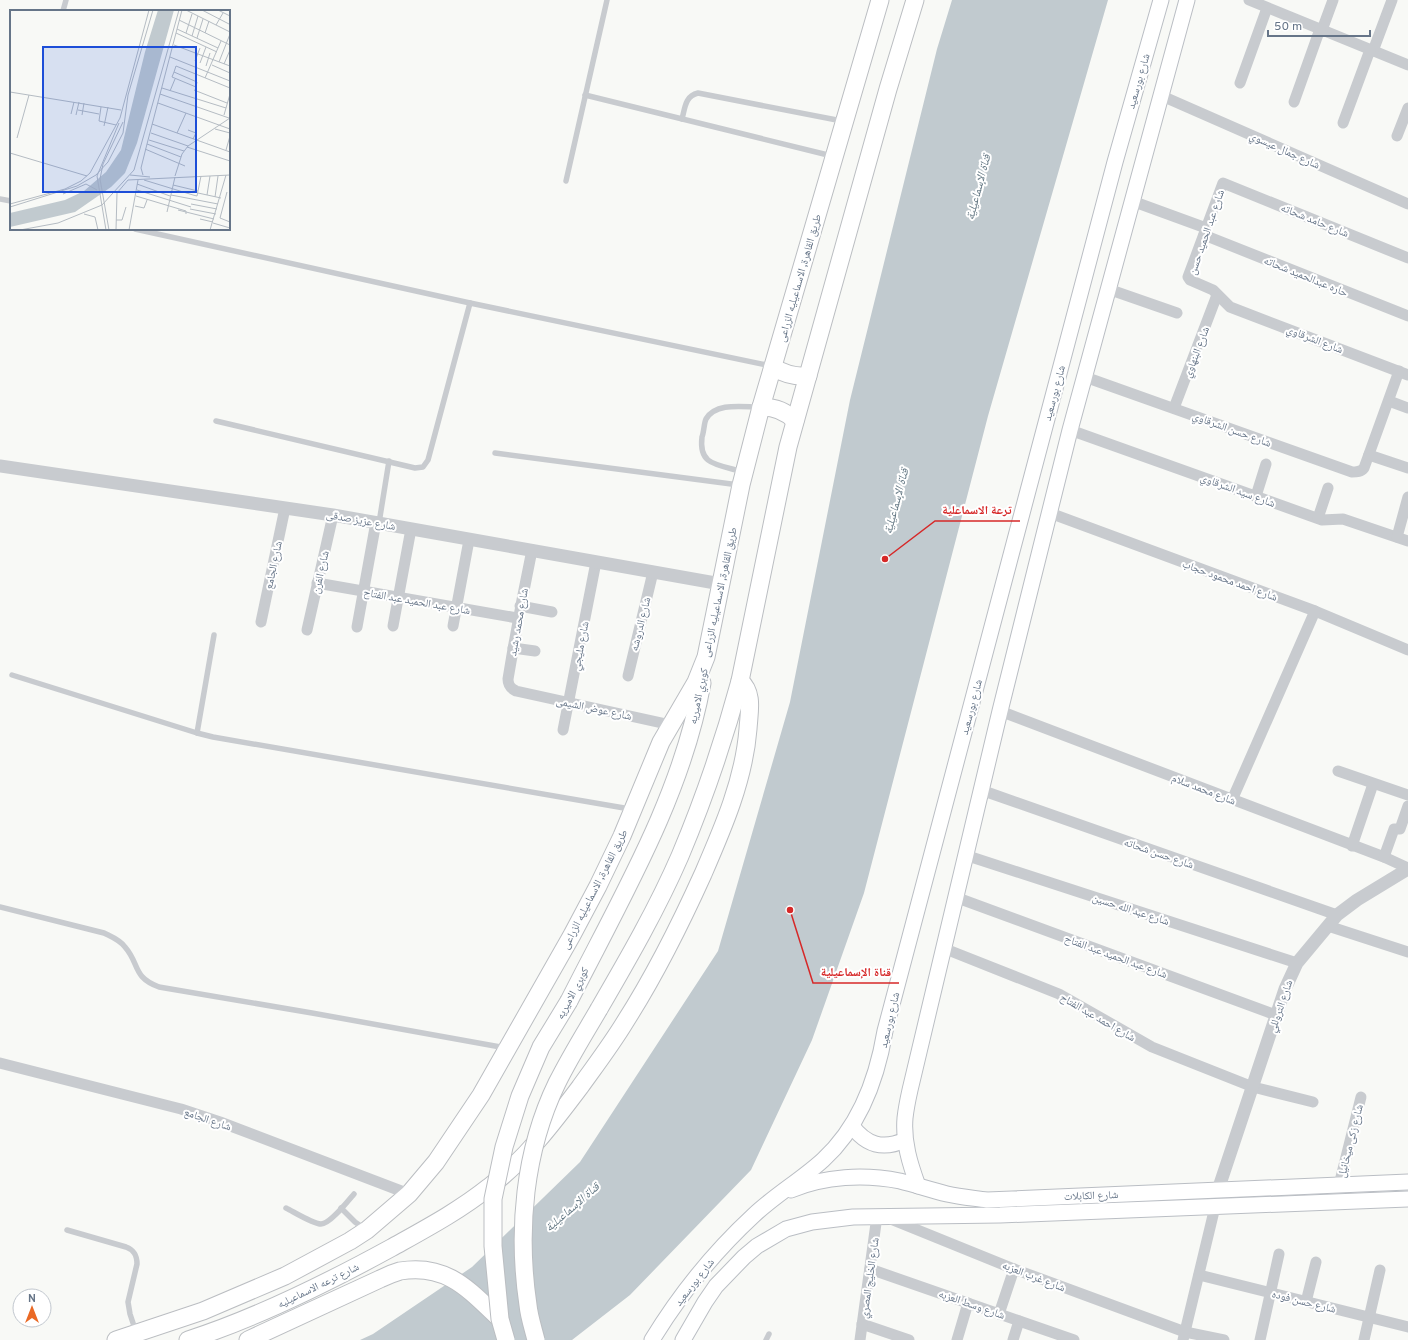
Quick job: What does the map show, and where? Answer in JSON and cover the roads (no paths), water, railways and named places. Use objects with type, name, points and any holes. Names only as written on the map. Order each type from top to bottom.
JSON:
[{"type":"main road","name":"طريق القاهرة, الاسماعيليه الزراعى","points":[[350,1241],[366,1230],[409,1194],[436,1162],[460,1129],[508,1048],[598,886],[633,810],[661,742],[696,682],[706,657],[743,479],[761,407],[880,0]]},
{"type":"main road","points":[[536,1340],[528,1306],[523,1266],[523,1218],[530,1166],[542,1122],[557,1083],[646,926],[680,856],[708,783],[740,680],[788,447],[888,89],[915,0]]},
{"type":"main road","name":"شارع بورسعيد","points":[[652,1340],[671,1310],[722,1247],[755,1214],[822,1161],[839,1143],[852,1126],[865,1100],[877,1069],[885,1031],[1103,208],[1161,0]]},
{"type":"main road","points":[[918,1186],[910,1163],[906,1140],[905,1119],[910,1090],[965,855],[1070,430],[1188,0]]},
{"type":"main road","points":[[773,367],[786,374],[808,376]]},
{"type":"main road","points":[[761,407],[780,410],[795,421]]},
{"type":"main road","name":"كوبري الاميريه","points":[[506,1340],[500,1319],[493,1246],[493,1199],[504,1147],[520,1096],[538,1054],[568,1001],[634,873],[658,822],[690,732],[700,695],[706,657]]},
{"type":"main road","name":"شارع ترعه الاسماعيليه","points":[[188,1340],[247,1318],[310,1290],[350,1270],[444,1218],[490,1186],[525,1155],[564,1109],[624,1023],[682,920],[709,859],[734,797],[742,771],[747,745],[750,701],[747,688],[740,680]]},
{"type":"main road","points":[[852,1126],[863,1139],[876,1144],[889,1146],[906,1140]]},
{"type":"main road","name":"شارع الكابلات","points":[[779,1195],[812,1183],[848,1177],[884,1178],[948,1194],[986,1200],[1408,1182]]},
{"type":"main road","name":"شارع الكابلات","points":[[880,1216],[1000,1215],[1408,1199]]},
{"type":"main road","points":[[683,1340],[704,1302],[716,1286],[744,1257],[771,1237],[786,1229],[812,1222],[834,1218],[880,1216]]},
{"type":"main road","name":"شارع ترعه الاسماعيليه","points":[[116,1340],[203,1312],[285,1276],[350,1241]]},
{"type":"main road","points":[[248,1340],[380,1279],[399,1272],[419,1269],[439,1272],[458,1281],[500,1319]]},
{"type":"street","points":[[1249,0],[1264,4],[1321,30],[1408,65]]},
{"type":"street","points":[[1294,102],[1333,0]]},
{"type":"street","points":[[1343,123],[1392,0]]},
{"type":"street","points":[[1240,83],[1264,4]]},
{"type":"street","name":"شارع جمال عيسوي","points":[[1162,96],[1408,204]]},
{"type":"street","points":[[1397,136],[1408,108]]},
{"type":"street","name":"شارع عبد الحميد حسن","points":[[1222,184],[1189,278],[1207,287],[1230,307]]},
{"type":"street","name":"شارع حامد شحاته","points":[[1222,184],[1226,184],[1408,258]]},
{"type":"street","name":"حاره عبدالحميد شحاته","points":[[1132,201],[1408,316]]},
{"type":"street","points":[[1108,289],[1177,313]]},
{"type":"street","name":"شارع البنهاوي","points":[[1174,408],[1217,295]]},
{"type":"street","name":"شارع الشرقاوي","points":[[1230,307],[1404,373],[1389,401],[1369,455]]},
{"type":"street","name":"شارع حسن الشرقاوي","points":[[1084,377],[1352,472],[1360,472],[1363,470],[1369,455]]},
{"type":"street","points":[[1389,401],[1408,408]]},
{"type":"street","name":"شارع سيد الشرقاوي","points":[[1070,430],[1322,520],[1343,519],[1403,539]]},
{"type":"street","points":[[1369,455],[1408,468]]},
{"type":"street","points":[[1256,496],[1266,464]]},
{"type":"street","name":"شارع عزيز صدقى","points":[[0,466],[333,515],[721,584]]},
{"type":"street","points":[[1318,518],[1328,488]]},
{"type":"street","points":[[1403,539],[1408,497]]},
{"type":"street","name":"شارع الجامع","points":[[261,622],[285,508]]},
{"type":"street","name":"شارع احمد محمود حجاب","points":[[1050,513],[1315,611],[1408,650]]},
{"type":"street","name":"شارع الفرن","points":[[307,630],[333,515]]},
{"type":"street","points":[[357,627],[377,523]]},
{"type":"street","points":[[393,626],[411,529]]},
{"type":"street","points":[[453,626],[468,540]]},
{"type":"street","name":"شارع محمد رشيد","points":[[516,691],[508,684],[517,618],[532,550]]},
{"type":"street","name":"شارع مليجي","points":[[563,730],[596,562]]},
{"type":"street","name":"شارع الدروشه","points":[[628,676],[653,572]]},
{"type":"street","name":"شارع عبد الحميد عبد الفتاح","points":[[317,583],[517,618]]},
{"type":"street","points":[[520,606],[552,612]]},
{"type":"street","points":[[1232,800],[1315,611]]},
{"type":"street","points":[[513,648],[535,652]]},
{"type":"street","name":"شارع عوض الشيمى","points":[[516,691],[671,725]]},
{"type":"street","name":"شارع محمد سلام","points":[[1000,711],[1384,857],[1408,869]]},
{"type":"street","points":[[1338,771],[1408,795]]},
{"type":"street","points":[[1352,846],[1373,784]]},
{"type":"street","name":"شارع حسن شحاته","points":[[981,790],[1337,915]]},
{"type":"street","points":[[1384,857],[1394,829],[1400,829],[1408,806]]},
{"type":"street","name":"شارع عبد الله حسين","points":[[965,855],[1297,963]]},
{"type":"street","name":"شارع التروللي","points":[[1218,1190],[1284,989],[1297,963],[1337,915],[1357,900],[1408,869]]},
{"type":"street","name":"شارع عبد الحميد عبد الفتاح","points":[[955,897],[1276,1015]]},
{"type":"street","points":[[1328,926],[1408,952]]},
{"type":"street","name":"شارع احمد عبد الفتاح","points":[[943,948],[1060,994],[1152,1047],[1253,1087],[1312,1102]]},
{"type":"street","name":"شارع الجامع","points":[[0,1063],[181,1109],[220,1122],[409,1194]]},
{"type":"street","name":"شارع زكى ميخائيل","points":[[1339,1185],[1362,1097]]},
{"type":"street","points":[[1184,1336],[1216,1207]]},
{"type":"street","name":"شارع غرب العزبه","points":[[880,1216],[1184,1336],[1224,1340]]},
{"type":"street","name":"شارع الخليج المصري","points":[[860,1340],[870,1269],[880,1216]]},
{"type":"street","points":[[1260,1340],[1279,1254]]},
{"type":"street","points":[[1306,1302],[1316,1262]]},
{"type":"street","name":"شارع وسط العزبه","points":[[870,1269],[1074,1340]]},
{"type":"street","points":[[999,1314],[1014,1269]]},
{"type":"street","points":[[1364,1340],[1380,1270]]},
{"type":"street","name":"شارع حسن فوده","points":[[1199,1275],[1408,1327]]},
{"type":"street","points":[[957,1340],[968,1303]]},
{"type":"street","points":[[1013,1340],[1019,1321]]},
{"type":"street","points":[[862,1324],[909,1340]]},
{"type":"lane","points":[[63,10],[66,0]]},
{"type":"lane","points":[[566,181],[607,0]]},
{"type":"lane","points":[[682,119],[686,101],[691,96],[698,94],[844,121]]},
{"type":"lane","points":[[585,95],[834,156]]},
{"type":"lane","points":[[0,199],[10,202]]},
{"type":"lane","points":[[141,230],[470,303],[773,367]]},
{"type":"lane","points":[[216,420],[419,468],[423,467],[428,460],[470,303]]},
{"type":"lane","points":[[743,479],[709,461],[703,453],[701,444],[706,419],[713,412],[722,408],[761,407]]},
{"type":"lane","points":[[495,453],[743,479]]},
{"type":"lane","points":[[377,523],[389,461]]},
{"type":"lane","points":[[197,733],[214,635]]},
{"type":"lane","points":[[12,675],[197,733],[633,810]]},
{"type":"lane","points":[[0,907],[104,933],[112,937],[126,948],[142,977],[147,982],[159,987],[312,1012],[508,1048]]},
{"type":"lane","points":[[286,1208],[316,1223],[322,1224],[328,1221],[354,1194]]},
{"type":"lane","points":[[341,1208],[355,1222],[366,1230]]},
{"type":"lane","points":[[67,1230],[126,1247],[134,1252],[137,1264],[129,1295],[129,1308],[137,1334]]},
{"type":"water","points":[[952,0],[1108,0],[988,416],[864,893],[812,1040],[751,1170],[630,1295],[572,1340],[360,1340],[373,1334],[472,1267],[580,1162],[718,951],[790,702],[850,400],[937,49]]},
{"type":"place","name":"ترعة الاسماعلية","points":[[885,559]]},
{"type":"place","name":"قناة الإسماعيلية","points":[[790,910]]}]
